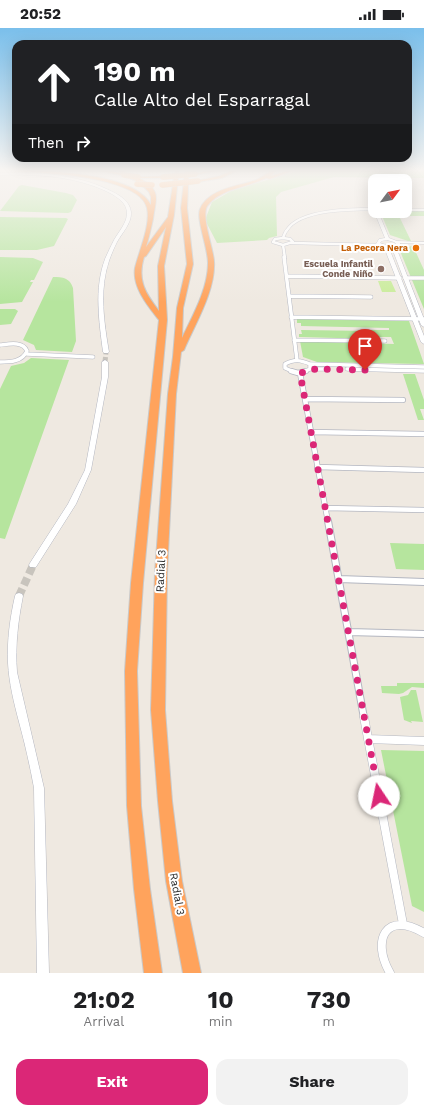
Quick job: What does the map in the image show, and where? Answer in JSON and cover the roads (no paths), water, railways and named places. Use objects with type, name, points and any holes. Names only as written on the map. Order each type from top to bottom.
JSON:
[{"type":"highway","points":[[149,222],[150,214]]},
{"type":"highway","points":[[141,260],[152,214]]},
{"type":"highway","name":"Radial 3","points":[[185,214],[190,264],[180,308],[177,357],[172,394],[161,573],[158,710],[165,801],[174,881],[192,973]]},
{"type":"highway","points":[[177,357],[208,284],[211,265],[202,214]]},
{"type":"highway","points":[[163,320],[152,306],[138,279],[138,266],[171,215]]},
{"type":"highway","name":"Radial 3","points":[[153,973],[142,889],[134,806],[131,671],[137,583],[163,320],[161,266],[171,215]]},
{"type":"street","points":[[106,352],[101,317],[100,289],[108,257],[127,221],[128,214]]},
{"type":"street","points":[[283,238],[285,231],[290,226],[309,217],[323,214]]},
{"type":"street","points":[[378,218],[387,239]]},
{"type":"street","points":[[292,242],[283,238],[275,239],[273,242],[283,245],[292,242],[378,243],[387,239],[398,243],[424,244]]},
{"type":"street","points":[[378,243],[386,247],[394,247],[398,243]]},
{"type":"street","points":[[283,245],[297,360]]},
{"type":"street","points":[[386,247],[423,319],[424,325]]},
{"type":"street","points":[[394,247],[402,278],[424,342]]},
{"type":"street","points":[[287,276],[424,278]]},
{"type":"street","points":[[289,296],[371,297]]},
{"type":"street","points":[[291,317],[423,319]]},
{"type":"street","points":[[294,340],[385,341]]},
{"type":"street","points":[[0,345],[12,343],[23,345],[26,348],[27,354]]},
{"type":"street","points":[[0,362],[15,361],[27,354],[93,357]]},
{"type":"street","points":[[424,367],[310,364],[297,360],[289,362],[285,366],[289,371],[300,373],[310,369],[424,371]]},
{"type":"street","points":[[33,564],[72,504],[88,470],[105,377],[106,362]]},
{"type":"street","points":[[310,364],[310,369]]},
{"type":"street","points":[[300,373],[403,924]]},
{"type":"street","points":[[304,399],[403,400]]},
{"type":"street","points":[[311,432],[424,434]]},
{"type":"street","points":[[317,468],[424,470]]},
{"type":"street","points":[[325,508],[424,510]]},
{"type":"street","points":[[339,579],[424,582]]},
{"type":"street","points":[[19,596],[14,618],[13,671],[35,763],[39,788],[43,973]]},
{"type":"street","points":[[349,632],[424,634]]},
{"type":"street","points":[[368,739],[424,741]]},
{"type":"street","points":[[390,973],[383,963],[380,954],[380,944],[383,936],[388,930],[395,925],[403,924],[412,925],[424,933]]},
{"type":"tunnel","points":[[105,362],[106,352]]},
{"type":"tunnel","points":[[19,596],[33,565]]},
{"type":"place","name":"La Pecora Nera","points":[[416,248]]},
{"type":"place","name":"Escuela Infantil Conde Niño","points":[[381,269]]}]
